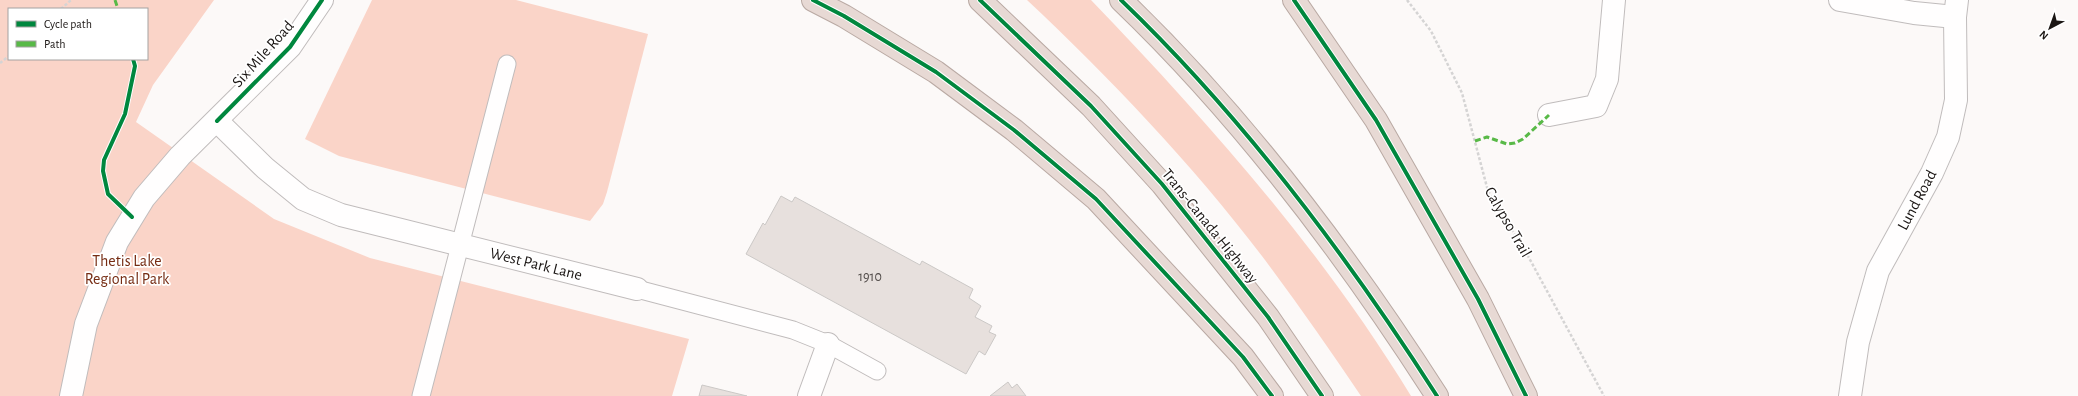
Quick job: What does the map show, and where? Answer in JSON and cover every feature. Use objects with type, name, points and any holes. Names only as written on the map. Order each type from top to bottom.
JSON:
[{"type":"highway","points":[[812,0],[844,16],[936,72],[1014,130],[1096,199],[1243,357],[1272,396]]},
{"type":"highway","name":"Trans-Canada Highway","points":[[980,0],[1091,106],[1162,184],[1268,317],[1322,396]]},
{"type":"highway","points":[[1121,0],[1142,20],[1227,112],[1318,222],[1390,323],[1437,396]]},
{"type":"highway","points":[[1294,0],[1376,120],[1478,299],[1526,396]]},
{"type":"street","name":"Six Mile Road","points":[[71,396],[86,324],[117,242],[144,198],[180,156],[290,47],[322,0]]},
{"type":"street","points":[[1549,115],[1596,106],[1607,79],[1614,0]]},
{"type":"street","points":[[1840,0],[1914,13],[1956,8]]},
{"type":"street","name":"Lund Road","points":[[1850,396],[1858,342],[1878,271],[1932,173],[1948,137],[1956,100],[1956,8]]},
{"type":"street","name":"West Park Lane","points":[[216,121],[265,168],[303,199],[341,215],[637,289]]},
{"type":"street","points":[[809,396],[828,344]]},
{"type":"lane","points":[[421,396],[459,244],[507,64]]},
{"type":"lane","name":"West Park Lane","points":[[637,289],[793,330],[828,344],[877,371]]},
{"type":"path","points":[[62,8],[71,0]]},
{"type":"green space","name":"Thetis Lake Regional Park","points":[[0,0],[214,0],[153,85],[136,122],[274,219],[370,258],[689,339],[672,396],[0,396]]},
{"type":"green space","points":[[372,0],[516,0],[648,34],[607,192],[603,204],[590,221],[339,156],[305,139]]},
{"type":"green space","points":[[1027,0],[1091,0],[1178,93],[1262,189],[1340,290],[1377,342],[1411,396],[1361,396],[1314,327],[1265,260],[1210,191],[1121,93]]},
{"type":"building","points":[[781,196],[792,202],[795,197],[920,265],[922,261],[973,289],[969,298],[981,306],[975,317],[992,326],[989,332],[996,335],[985,355],[979,351],[966,374],[746,254],[763,223],[765,225]]},
{"type":"building","points":[[1008,382],[1012,388],[1017,384],[1026,396],[990,396]]},
{"type":"building","points":[[702,385],[747,396],[699,396]]},
{"type":"marked path","points":[[115,0],[118,8]]},
{"type":"marked path","points":[[1475,141],[1487,137],[1507,144],[1515,143],[1523,139],[1549,115]]},
{"type":"cycle path","points":[[217,121],[290,47],[322,0]]},
{"type":"cycle path","points":[[813,0],[844,16],[936,72],[1014,130],[1096,199],[1243,357],[1272,396]]},
{"type":"cycle path","points":[[980,0],[1091,106],[1162,184],[1268,317],[1322,396]]},
{"type":"cycle path","points":[[1121,0],[1209,91],[1251,139],[1291,189],[1366,291],[1437,396]]},
{"type":"cycle path","points":[[1294,0],[1376,120],[1478,299],[1526,396]]},
{"type":"cycle path","points":[[132,217],[108,194],[103,171],[104,160],[125,114],[135,66],[133,60]]}]
